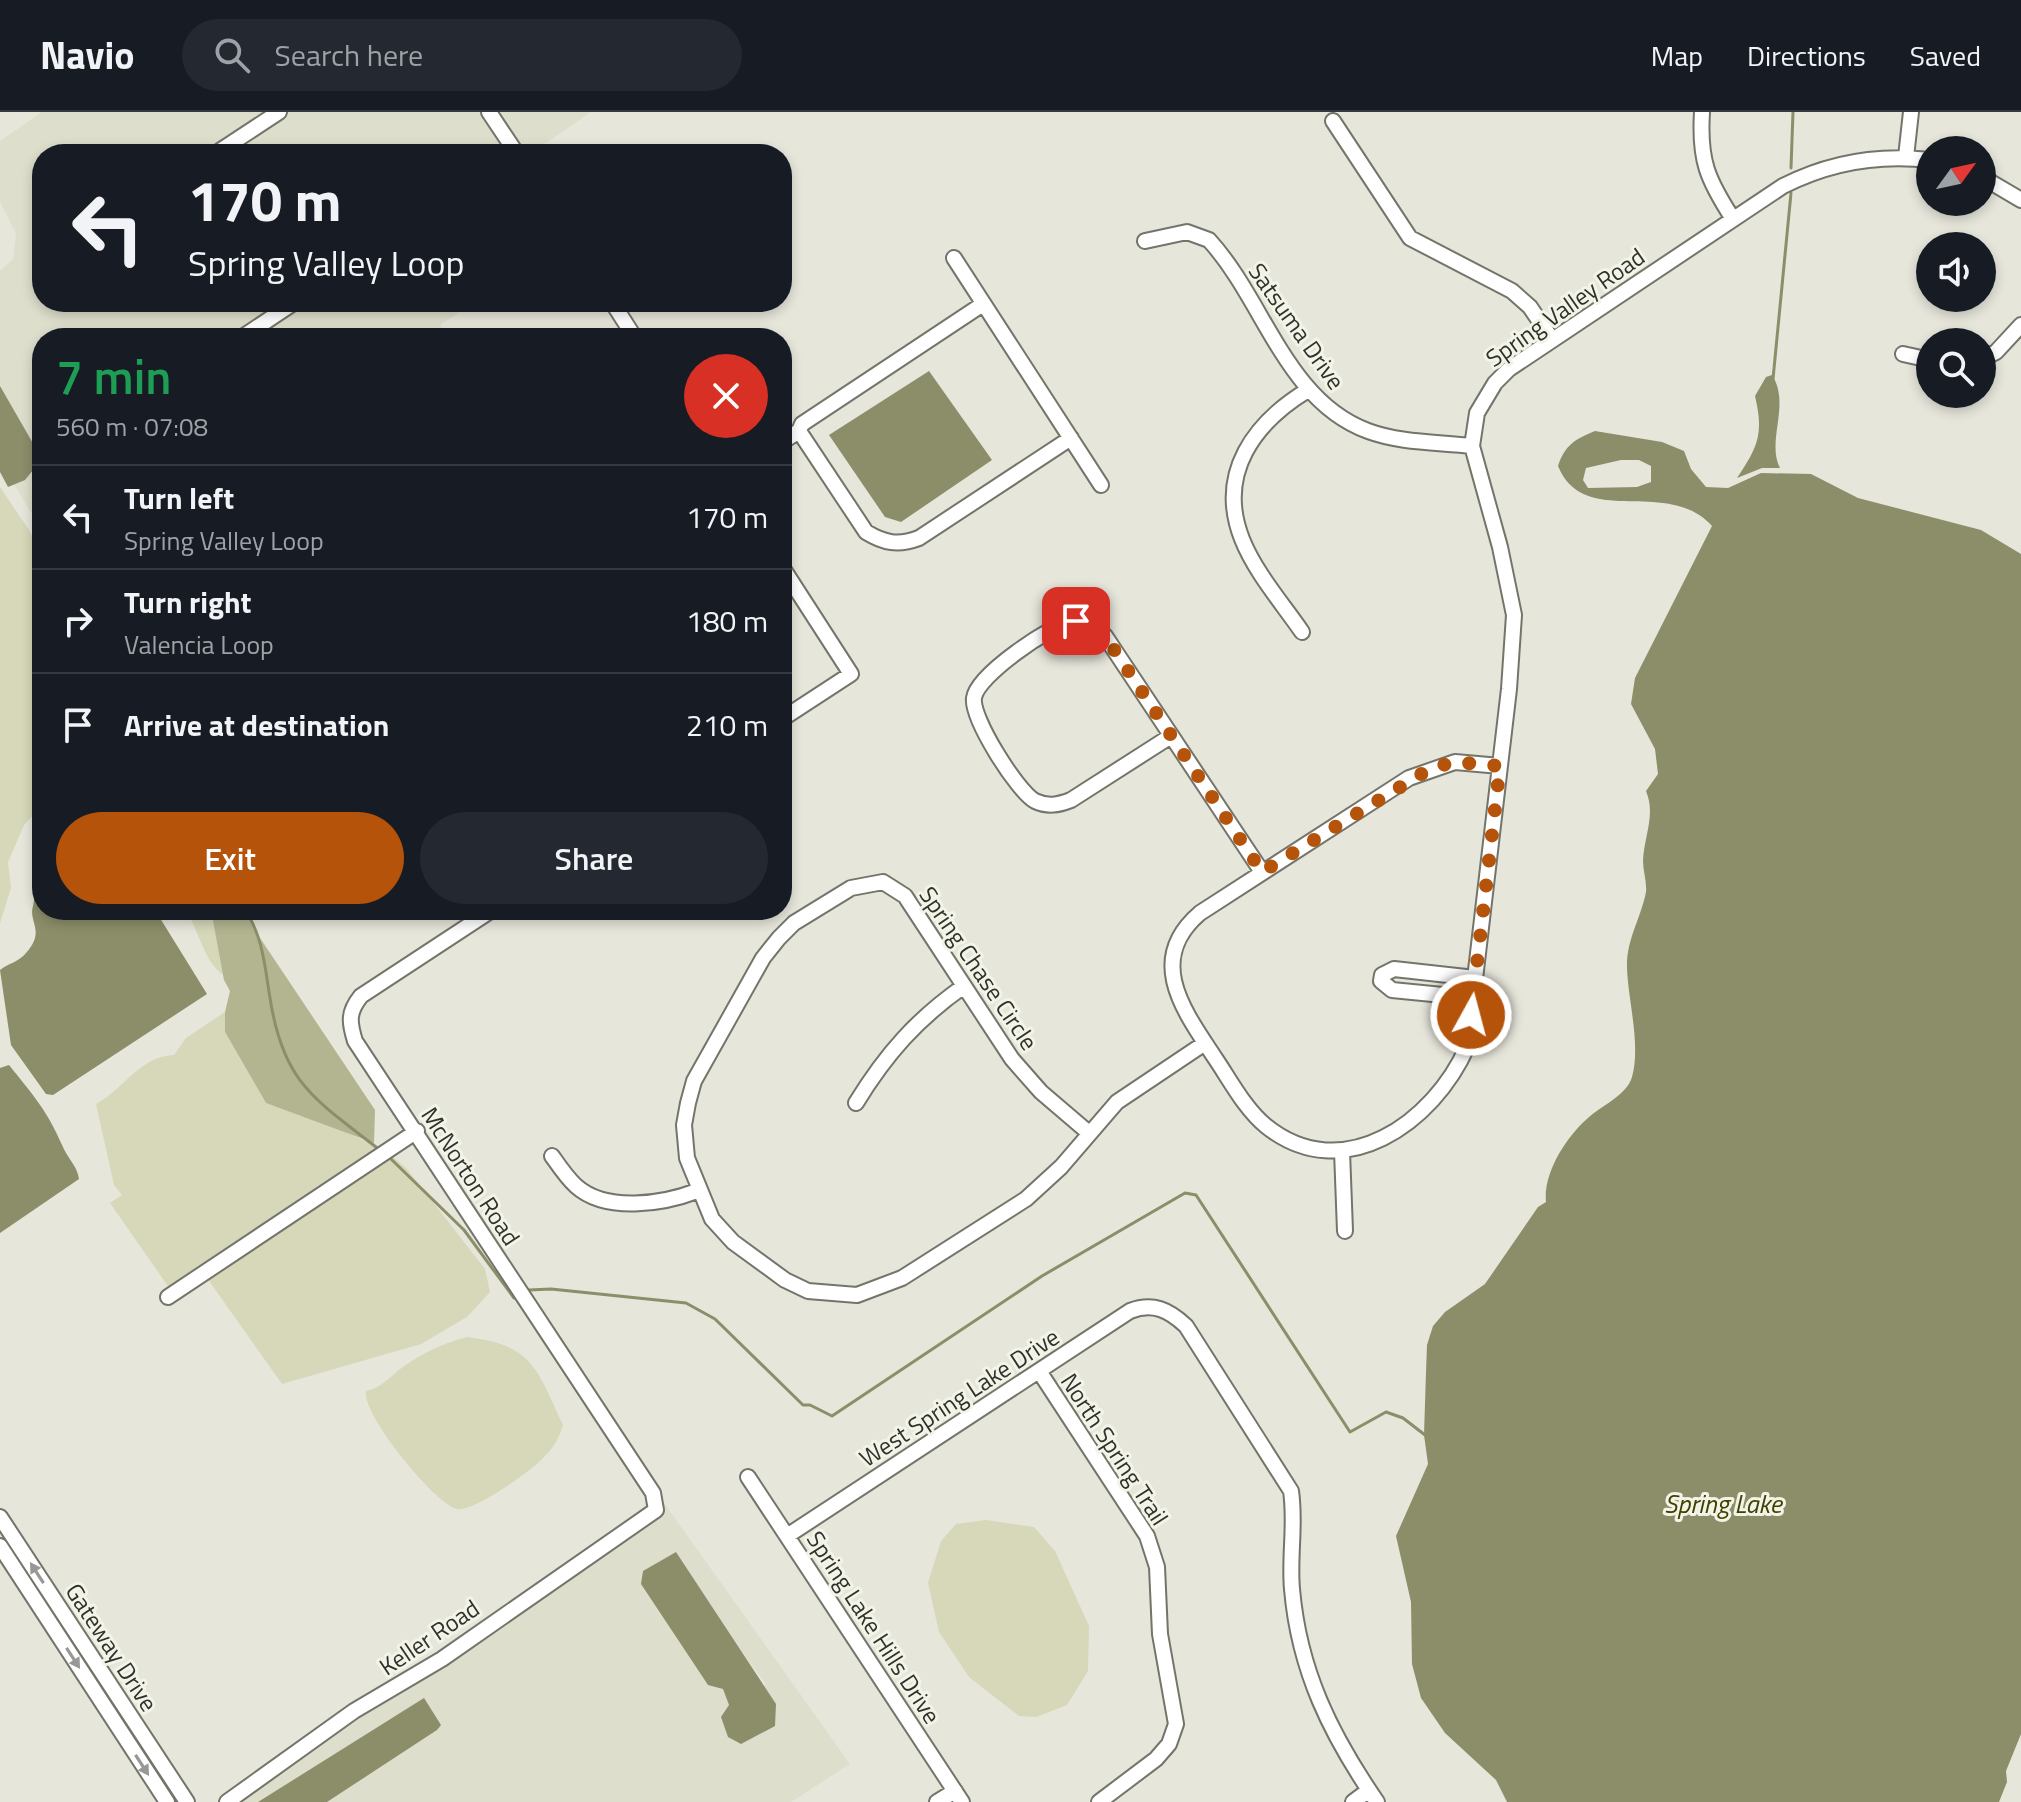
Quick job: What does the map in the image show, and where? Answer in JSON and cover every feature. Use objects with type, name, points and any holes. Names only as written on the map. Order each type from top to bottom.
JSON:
[{"type":"street","points":[[230,144],[279,112]]},
{"type":"street","points":[[489,112],[510,144]]},
{"type":"street","points":[[1702,112],[1700,141],[1704,168],[1733,219]]},
{"type":"street","points":[[1906,157],[1911,112]]},
{"type":"street","points":[[1333,121],[1410,238],[1512,291],[1530,307],[1551,338]]},
{"type":"street","name":"Spring Valley Road","points":[[1342,1151],[1370,1145],[1412,1120],[1445,1086],[1467,1047],[1500,766],[1514,615],[1500,547],[1472,446],[1477,413],[1495,383],[1551,338],[1809,172],[1875,157],[1916,158]]},
{"type":"street","points":[[1996,185],[2021,200]]},
{"type":"street","name":"Satsuma Drive","points":[[1145,241],[1187,232],[1199,233],[1209,240],[1308,390],[1327,409],[1368,432],[1472,446]]},
{"type":"street","points":[[954,258],[1101,485]]},
{"type":"street","points":[[792,436],[802,424],[983,304]]},
{"type":"street","points":[[256,328],[280,312]]},
{"type":"street","points":[[1996,352],[2021,325]]},
{"type":"street","points":[[1903,354],[1916,357]]},
{"type":"street","points":[[1302,632],[1242,539],[1236,518],[1235,494],[1242,457],[1252,437],[1277,408],[1308,390]]},
{"type":"street","points":[[799,431],[866,532],[879,541],[903,544],[919,538],[1071,438]]},
{"type":"street","points":[[792,583],[851,674],[792,712]]},
{"type":"street","points":[[1171,736],[1071,800],[1057,805],[1044,804],[1024,790],[978,722],[974,696],[987,674],[1060,625],[1076,621],[1092,625],[1105,636],[1262,872]]},
{"type":"street","points":[[1345,1231],[1342,1151],[1319,1150],[1266,1127],[1205,1043],[1174,988],[1172,966],[1175,947],[1181,932],[1200,913],[1431,768],[1455,762],[1500,766]]},
{"type":"street","name":"Spring Chase Circle","points":[[1089,1133],[1041,1092],[1012,1059],[905,896],[883,882],[851,888],[794,923],[763,958],[694,1081],[684,1125],[687,1158],[697,1191],[712,1219],[733,1242],[785,1280],[808,1291],[857,1295],[902,1278],[1026,1199],[1061,1167],[1089,1133],[1104,1113],[1127,1094],[1205,1043]]},
{"type":"street","name":"McNorton Road","points":[[477,920],[361,996],[350,1014],[355,1041],[653,1493],[656,1510]]},
{"type":"street","points":[[1473,998],[1392,990],[1381,981],[1382,975],[1394,969],[1475,978]]},
{"type":"street","points":[[856,1103],[900,1038],[924,1014],[964,986]]},
{"type":"street","points":[[168,1297],[417,1131]]},
{"type":"street","points":[[552,1156],[577,1188],[622,1204],[669,1202],[697,1191]]},
{"type":"street","name":"West Spring Lake Drive","points":[[787,1536],[1130,1311],[1144,1306],[1159,1307],[1172,1313],[1186,1326],[1291,1491],[1294,1514],[1291,1586],[1306,1670],[1338,1745],[1373,1796]]},
{"type":"street","name":"North Spring Trail","points":[[1039,1371],[1147,1536],[1157,1567],[1160,1634],[1176,1724],[1169,1744],[1156,1759],[1099,1802]]},
{"type":"street","name":"Spring Lake Hills Drive","points":[[748,1477],[959,1796]]},
{"type":"street","name":"Keller Road","points":[[227,1802],[354,1711],[442,1659],[656,1510]]},
{"type":"street","name":"Gateway Drive","points":[[0,1517],[187,1802]]},
{"type":"street","name":"Gateway Drive","points":[[0,1546],[167,1802]]},
{"type":"street","points":[[937,1802],[959,1796]]},
{"type":"street","points":[[1353,1802],[1373,1796]]},
{"type":"shaded area","points":[[42,112],[479,112],[500,144],[32,144],[32,312],[459,312],[440,325],[442,328],[32,328],[32,514],[10,478],[0,452],[0,271],[13,259],[16,234],[0,202],[0,141]]},
{"type":"shaded area","points":[[496,112],[591,112],[546,143],[517,144]]},
{"type":"shaded area","points":[[0,487],[32,536],[32,816],[24,825],[8,862],[11,888],[0,923]]},
{"type":"shaded area","points":[[191,920],[213,920],[224,975],[207,955]]},
{"type":"shaded area","points":[[213,920],[252,920],[258,935],[375,1110],[374,1143],[266,1103],[225,1032],[225,1012],[230,991],[224,980]]},
{"type":"shaded area","points":[[225,1012],[225,1032],[266,1103],[325,1123],[381,1148],[170,1289],[110,1203],[122,1195],[114,1185],[96,1104],[151,1061],[174,1055],[186,1038]]},
{"type":"shaded area","points":[[391,1155],[407,1169],[485,1269],[490,1292],[467,1317],[421,1344],[282,1384],[207,1278]]},
{"type":"shaded area","points":[[467,1337],[507,1346],[530,1363],[563,1425],[551,1449],[529,1470],[489,1497],[457,1509],[432,1491],[401,1456],[375,1418],[366,1391],[426,1353]]},
{"type":"shaded area","points":[[664,1503],[850,1764],[791,1802],[327,1802],[437,1730],[423,1699],[258,1802],[236,1802],[357,1715],[661,1512]],"holes":[[[641,1584],[720,1623],[766,1684],[729,1705],[723,1689],[708,1685]]]},
{"type":"shaded area","points":[[986,1520],[1034,1527],[1055,1551],[1089,1626],[1088,1671],[1067,1705],[1036,1717],[1019,1716],[969,1677],[939,1632],[928,1583],[941,1541],[956,1524]]},
{"type":"water","points":[[929,371],[992,460],[901,522],[885,517],[829,435]]},
{"type":"water","points":[[1772,375],[1779,398],[1776,457],[1780,468],[1762,468],[1737,478],[1757,440],[1759,420],[1755,396],[1766,377]]},
{"type":"water","points":[[0,386],[32,442],[32,471],[25,480],[8,487],[0,472]]},
{"type":"water","name":"Spring Lake","points":[[1595,431],[1662,442],[1684,451],[1691,469],[1706,487],[1728,488],[1761,473],[1811,474],[1858,498],[1981,530],[2021,554],[2021,1734],[2006,1771],[2007,1782],[1999,1802],[1507,1802],[1496,1780],[1445,1733],[1421,1698],[1412,1664],[1411,1602],[1396,1536],[1428,1464],[1424,1435],[1427,1345],[1433,1326],[1445,1312],[1485,1284],[1538,1207],[1546,1202],[1552,1168],[1572,1135],[1588,1118],[1619,1095],[1632,1077],[1635,1037],[1627,958],[1646,892],[1643,861],[1650,809],[1646,791],[1658,774],[1655,749],[1631,704],[1635,678],[1712,526],[1694,512],[1673,505],[1606,500],[1587,495],[1570,485],[1558,466],[1561,459],[1576,440]],"holes":[[[1621,460],[1639,460],[1651,466],[1651,482],[1637,487],[1588,488],[1583,480],[1586,468]]]},
{"type":"water","points":[[34,920],[161,920],[207,994],[53,1095],[46,1094],[11,1045],[0,970],[23,956],[32,945],[36,933]]},
{"type":"water","points":[[9,1065],[45,1112],[79,1179],[0,1233],[0,1068]]},
{"type":"water","points":[[676,1552],[776,1704],[775,1726],[741,1744],[728,1737],[721,1717],[729,1705],[723,1689],[708,1685],[641,1584],[643,1571]]},
{"type":"water","points":[[424,1698],[441,1725],[437,1730],[327,1802],[258,1802]]},
{"type":"waterway","points":[[1791,168],[1793,112]]},
{"type":"waterway","points":[[1773,379],[1791,193]]},
{"type":"waterway","points":[[251,920],[260,941],[276,1027],[293,1069],[318,1100],[376,1147]]},
{"type":"waterway","points":[[391,1159],[464,1230],[514,1298]]},
{"type":"waterway","points":[[529,1290],[551,1289],[686,1303],[715,1319],[803,1405],[810,1405],[832,1416],[1042,1276],[1185,1193],[1196,1195],[1350,1432],[1386,1412],[1403,1418],[1425,1435]]},
{"type":"route","points":[[1076,621],[1092,625],[1105,636],[1262,872],[1409,778],[1431,768],[1455,762],[1500,766],[1471,1015]]}]
